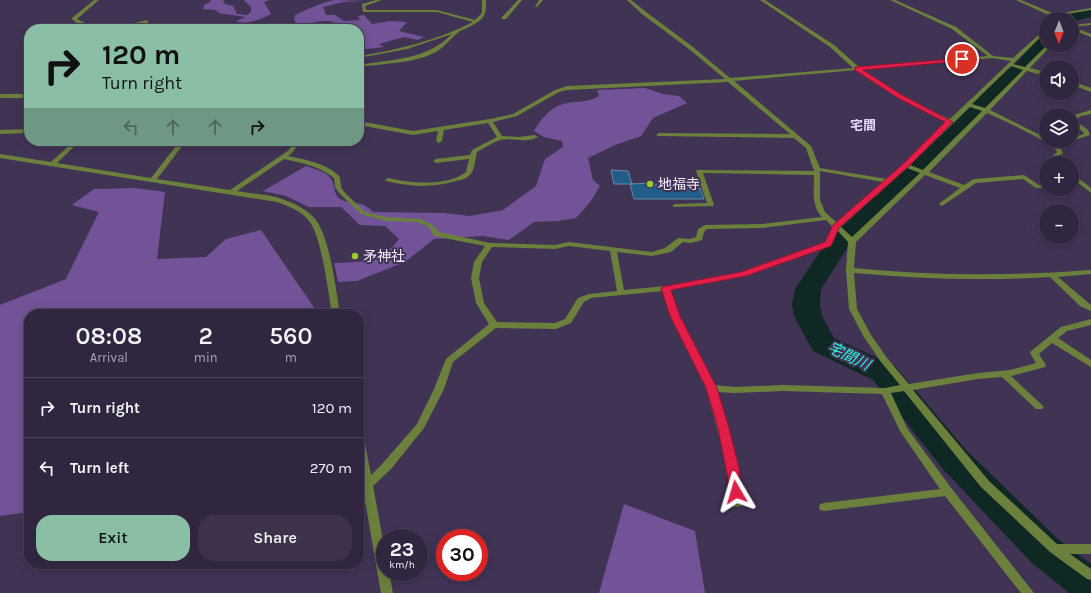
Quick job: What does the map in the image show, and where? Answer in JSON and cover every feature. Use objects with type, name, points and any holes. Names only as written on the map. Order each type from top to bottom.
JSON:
[{"type":"street","points":[[82,24],[74,19],[97,0]]},
{"type":"street","points":[[380,0],[363,5],[364,10],[437,10],[476,21]]},
{"type":"street","points":[[364,56],[395,51],[458,31],[482,16],[485,11],[484,0]]},
{"type":"street","points":[[504,18],[520,0]]},
{"type":"street","points":[[536,6],[541,0]]},
{"type":"street","points":[[628,0],[640,0]]},
{"type":"street","points":[[628,0],[730,80],[809,147],[817,171],[817,200],[822,213],[852,241]]},
{"type":"street","points":[[762,0],[832,46],[857,69],[900,97],[949,122]]},
{"type":"street","points":[[892,0],[954,28],[992,57],[1039,72]]},
{"type":"street","points":[[1018,0],[1043,12]]},
{"type":"street","points":[[1071,12],[1091,9]]},
{"type":"street","points":[[137,24],[146,22],[146,24]]},
{"type":"street","points":[[1079,26],[1091,24]]},
{"type":"street","points":[[1079,30],[1091,36]]},
{"type":"street","points":[[364,65],[414,59],[429,54],[448,43],[458,31]]},
{"type":"street","points":[[367,485],[387,466],[421,426],[439,389],[449,360],[494,325],[556,326],[568,320],[581,300],[589,296],[666,288],[743,274],[828,244],[836,227],[887,181],[908,167],[949,122],[971,106],[1014,64],[1039,37]]},
{"type":"street","points":[[1043,52],[852,241],[850,270],[853,309],[867,335],[884,360],[958,453],[985,484],[1054,549],[1091,575]]},
{"type":"street","points":[[364,124],[412,133],[490,121],[515,115],[557,91],[567,88],[730,80],[992,57]]},
{"type":"street","points":[[1079,86],[1091,90]]},
{"type":"street","points":[[0,96],[24,96]]},
{"type":"street","points":[[971,106],[984,110],[1039,136]]},
{"type":"street","points":[[1079,115],[1091,112]]},
{"type":"street","points":[[490,121],[500,138]]},
{"type":"street","points":[[1079,126],[1086,131],[1088,136]]},
{"type":"street","points":[[439,141],[441,128]]},
{"type":"street","points":[[0,132],[24,131]]},
{"type":"street","points":[[659,135],[797,136]]},
{"type":"street","points":[[388,180],[414,185],[431,185],[446,182],[466,175],[470,171],[474,151],[500,138],[519,139],[535,137]]},
{"type":"street","points":[[52,165],[72,146]]},
{"type":"street","points":[[153,180],[164,163],[179,146]]},
{"type":"street","points":[[232,192],[283,157],[291,151],[294,146]]},
{"type":"street","points":[[1055,148],[1060,153],[1055,156]]},
{"type":"street","points":[[0,156],[279,200],[298,208],[312,221],[319,234],[335,309]]},
{"type":"street","points":[[283,157],[309,163],[332,172],[337,177],[338,187],[342,193],[362,213],[386,219],[419,220],[431,226],[437,234],[490,245],[555,247],[569,244],[652,254],[661,253],[668,250],[681,240],[699,238],[701,231],[705,227],[755,226],[827,218]]},
{"type":"street","points":[[436,162],[472,157]]},
{"type":"street","points":[[908,167],[964,186]]},
{"type":"street","points":[[675,206],[711,205],[699,170],[817,171],[887,181]]},
{"type":"street","points":[[942,204],[957,194],[964,186],[974,181],[1024,177],[1039,187]]},
{"type":"street","points":[[1079,181],[1091,191]]},
{"type":"street","points":[[490,245],[478,262],[475,278],[480,303],[494,325]]},
{"type":"street","points":[[613,250],[620,293]]},
{"type":"street","points":[[850,270],[901,276],[942,277],[1053,276],[1091,272]]},
{"type":"street","points":[[1053,276],[1083,304],[1091,309]]},
{"type":"street","points":[[666,288],[675,316],[711,388],[733,468],[737,503]]},
{"type":"street","points":[[711,388],[735,390],[783,388],[888,391],[978,376],[1004,374],[1042,365],[1034,353],[1064,329],[1091,322]]},
{"type":"street","points":[[1053,339],[1091,364]]},
{"type":"street","points":[[1004,374],[1039,407]]},
{"type":"street","points":[[888,391],[903,429],[948,492],[1028,593]]},
{"type":"street","points":[[364,467],[387,593]]},
{"type":"street","points":[[824,507],[948,492]]},
{"type":"street","points":[[1054,549],[1091,549]]},
{"type":"shaded area","points":[[211,0],[223,0],[225,4],[233,6],[237,14],[247,15],[251,12],[251,7],[244,0],[270,0],[264,2],[271,14],[254,21],[244,23],[236,21],[246,17],[219,13],[216,10],[203,9],[204,5]]},
{"type":"shaded area","points":[[334,0],[366,1],[343,2],[323,7],[326,15],[335,15],[344,21],[360,20],[358,16],[364,15],[372,24],[390,21],[407,22],[399,31],[424,37],[418,40],[404,37],[379,44],[384,47],[364,49],[364,24],[339,24],[328,21],[319,21],[308,24],[297,24],[294,20],[295,15],[319,4]]},
{"type":"shaded area","points":[[645,88],[663,94],[679,96],[687,103],[653,118],[641,136],[615,145],[588,158],[593,180],[600,186],[591,201],[576,218],[558,221],[534,222],[509,240],[482,236],[434,239],[405,262],[357,281],[338,282],[334,263],[370,260],[385,253],[399,239],[385,226],[360,225],[341,207],[309,207],[286,196],[263,191],[306,166],[329,176],[339,198],[347,202],[365,205],[373,212],[444,213],[470,216],[503,210],[536,186],[545,159],[563,147],[562,141],[544,137],[534,131],[548,113],[560,105],[590,100],[599,96],[597,90]]},
{"type":"shaded area","points":[[135,188],[165,192],[157,259],[206,257],[226,239],[261,230],[315,309],[24,309],[24,513],[0,516],[0,305],[66,279],[99,212],[72,205],[94,189]]},
{"type":"shaded area","points":[[624,504],[695,531],[705,593],[599,593]]},
{"type":"building","points":[[611,170],[628,171],[632,184],[614,184]]},
{"type":"building","name":"地福寺","points":[[654,183],[655,185],[700,188],[704,199],[634,199],[630,184]]},
{"type":"waterway","name":"宅間川","points":[[1079,15],[1091,13]]},
{"type":"waterway","name":"宅間川","points":[[1039,48],[1024,65],[949,132],[838,243],[808,289],[806,304],[808,316],[823,344],[884,373],[954,459],[1045,551],[1091,587]]},
{"type":"place","name":"地福寺","points":[[650,184]]},
{"type":"place","name":"矛神社","points":[[355,256]]},
{"type":"district","name":"宅間","points":[[863,125]]},
{"type":"route","points":[[736,492],[733,468],[724,428],[711,388],[675,316],[666,288],[743,274],[828,244],[836,227],[906,166],[949,122],[900,97],[857,69],[962,59]]}]
